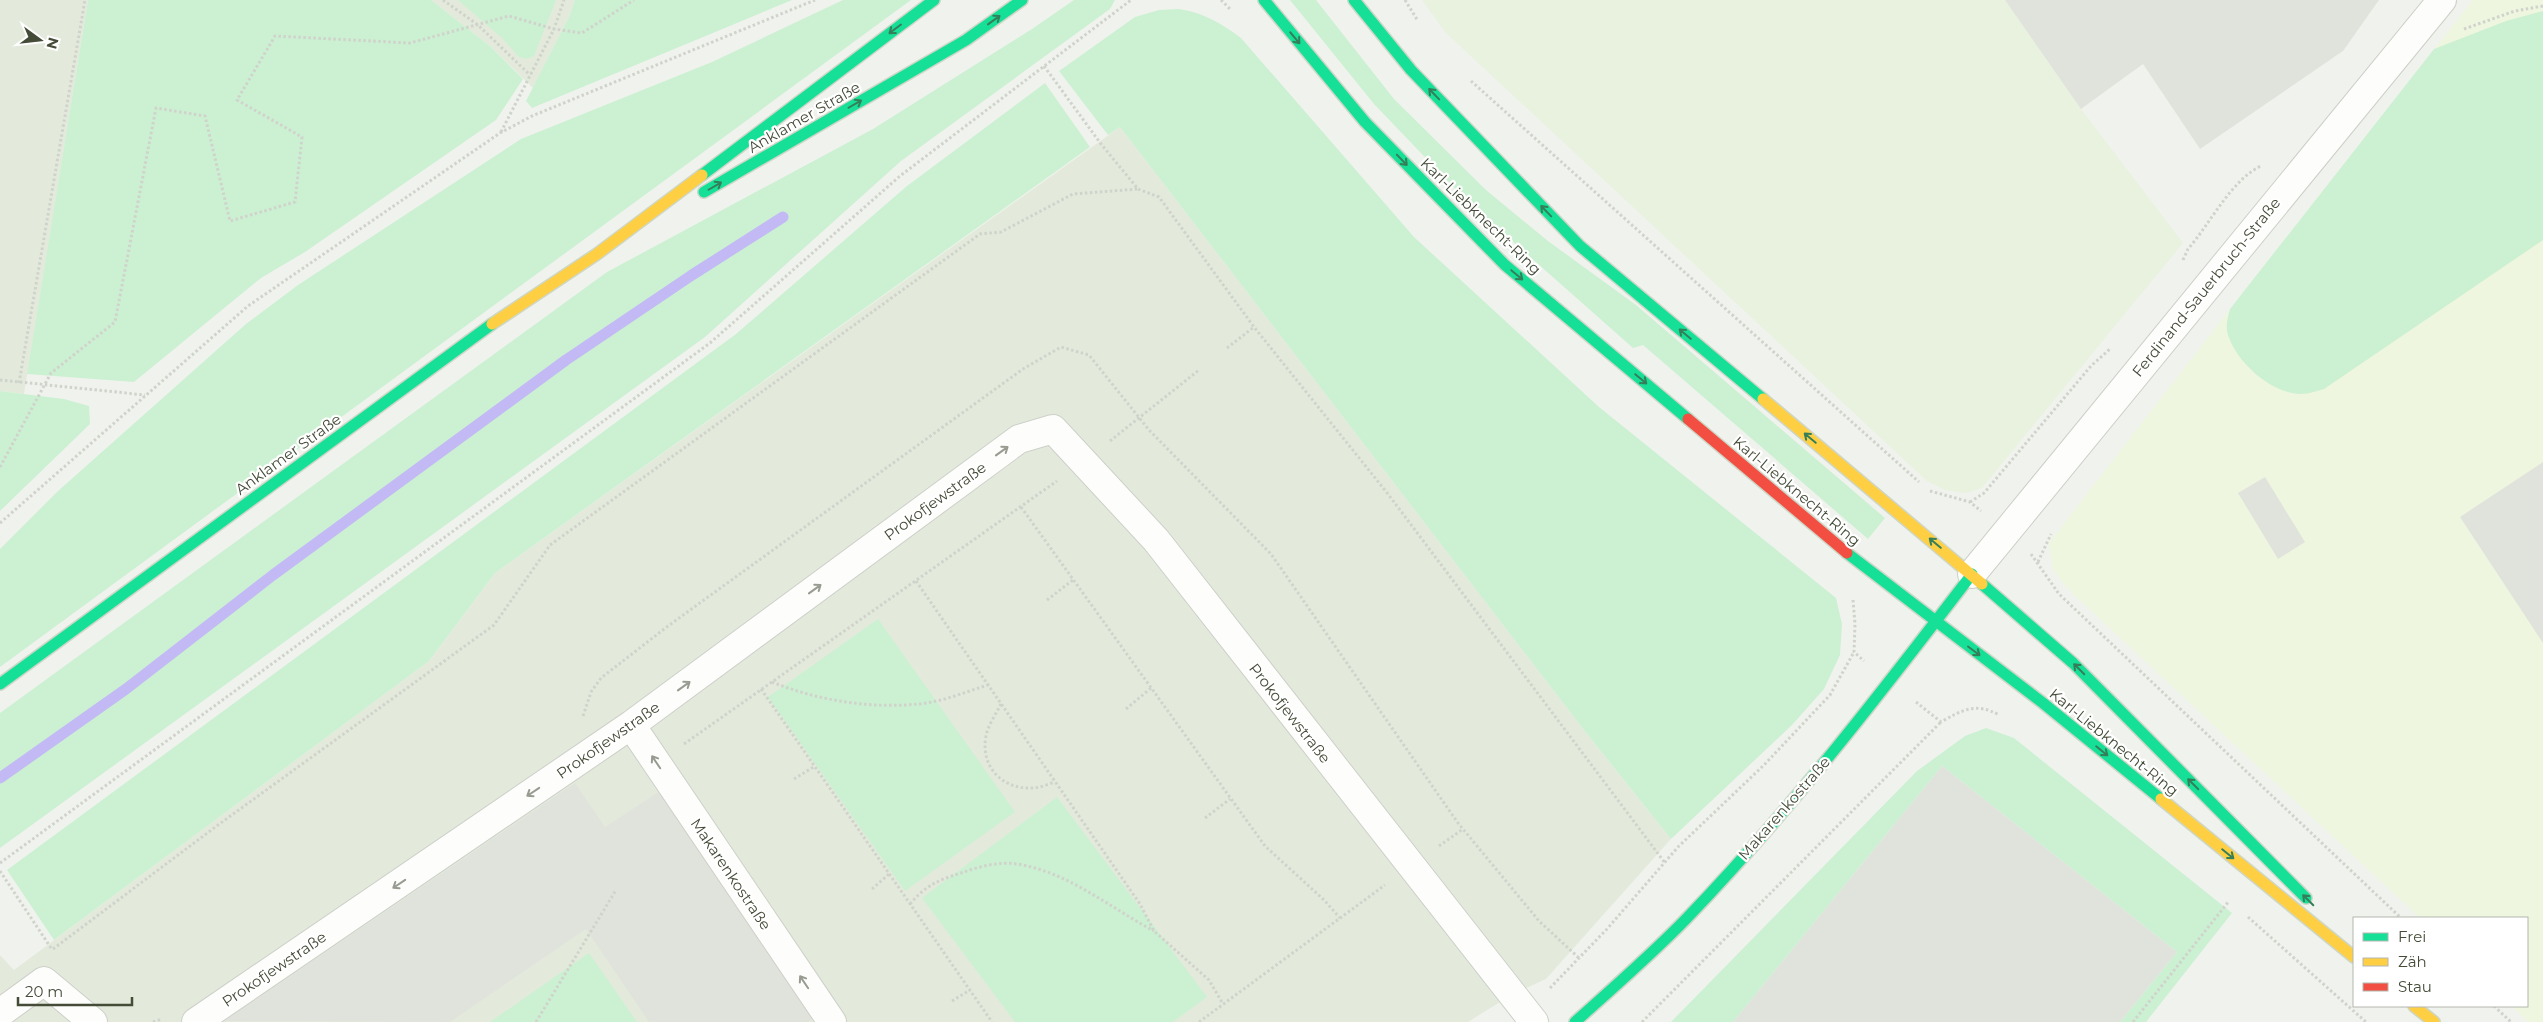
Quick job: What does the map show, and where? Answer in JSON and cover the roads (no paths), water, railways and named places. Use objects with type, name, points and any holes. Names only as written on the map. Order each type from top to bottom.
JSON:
[{"type":"street","name":"Anklamer Straße","points":[[0,684],[462,345],[597,254],[934,0]]},
{"type":"street","name":"Anklamer Straße","points":[[597,254],[966,40],[1022,0]]},
{"type":"street","name":"Karl-Liebknecht-Ring","points":[[1264,0],[1365,122],[1505,265],[1849,554],[2043,703],[2353,956]]},
{"type":"street","name":"Karl-Liebknecht-Ring","points":[[1354,0],[1411,70],[1580,246],[1972,574],[2073,663],[2312,904]]},
{"type":"street","name":"Ferdinand-Sauerbruch-Straße","points":[[1972,574],[2442,0]]},
{"type":"street","name":"Prokofjewstraße","points":[[196,1022],[631,725],[1019,439],[1053,429],[1156,540],[1410,867],[1534,1022]]},
{"type":"street","name":"Makarenkostraße","points":[[1575,1022],[1664,943],[1777,820],[1891,682],[1972,574]]},
{"type":"street","name":"Makarenkostraße","points":[[631,725],[832,1022]]},
{"type":"street","points":[[2326,918],[2353,946]]},
{"type":"street","points":[[0,1012],[44,981],[93,1022]]},
{"type":"street","points":[[2415,1007],[2434,1022]]},
{"type":"waterway","points":[[0,778],[126,689],[273,575],[566,360],[692,275],[783,217]]}]
